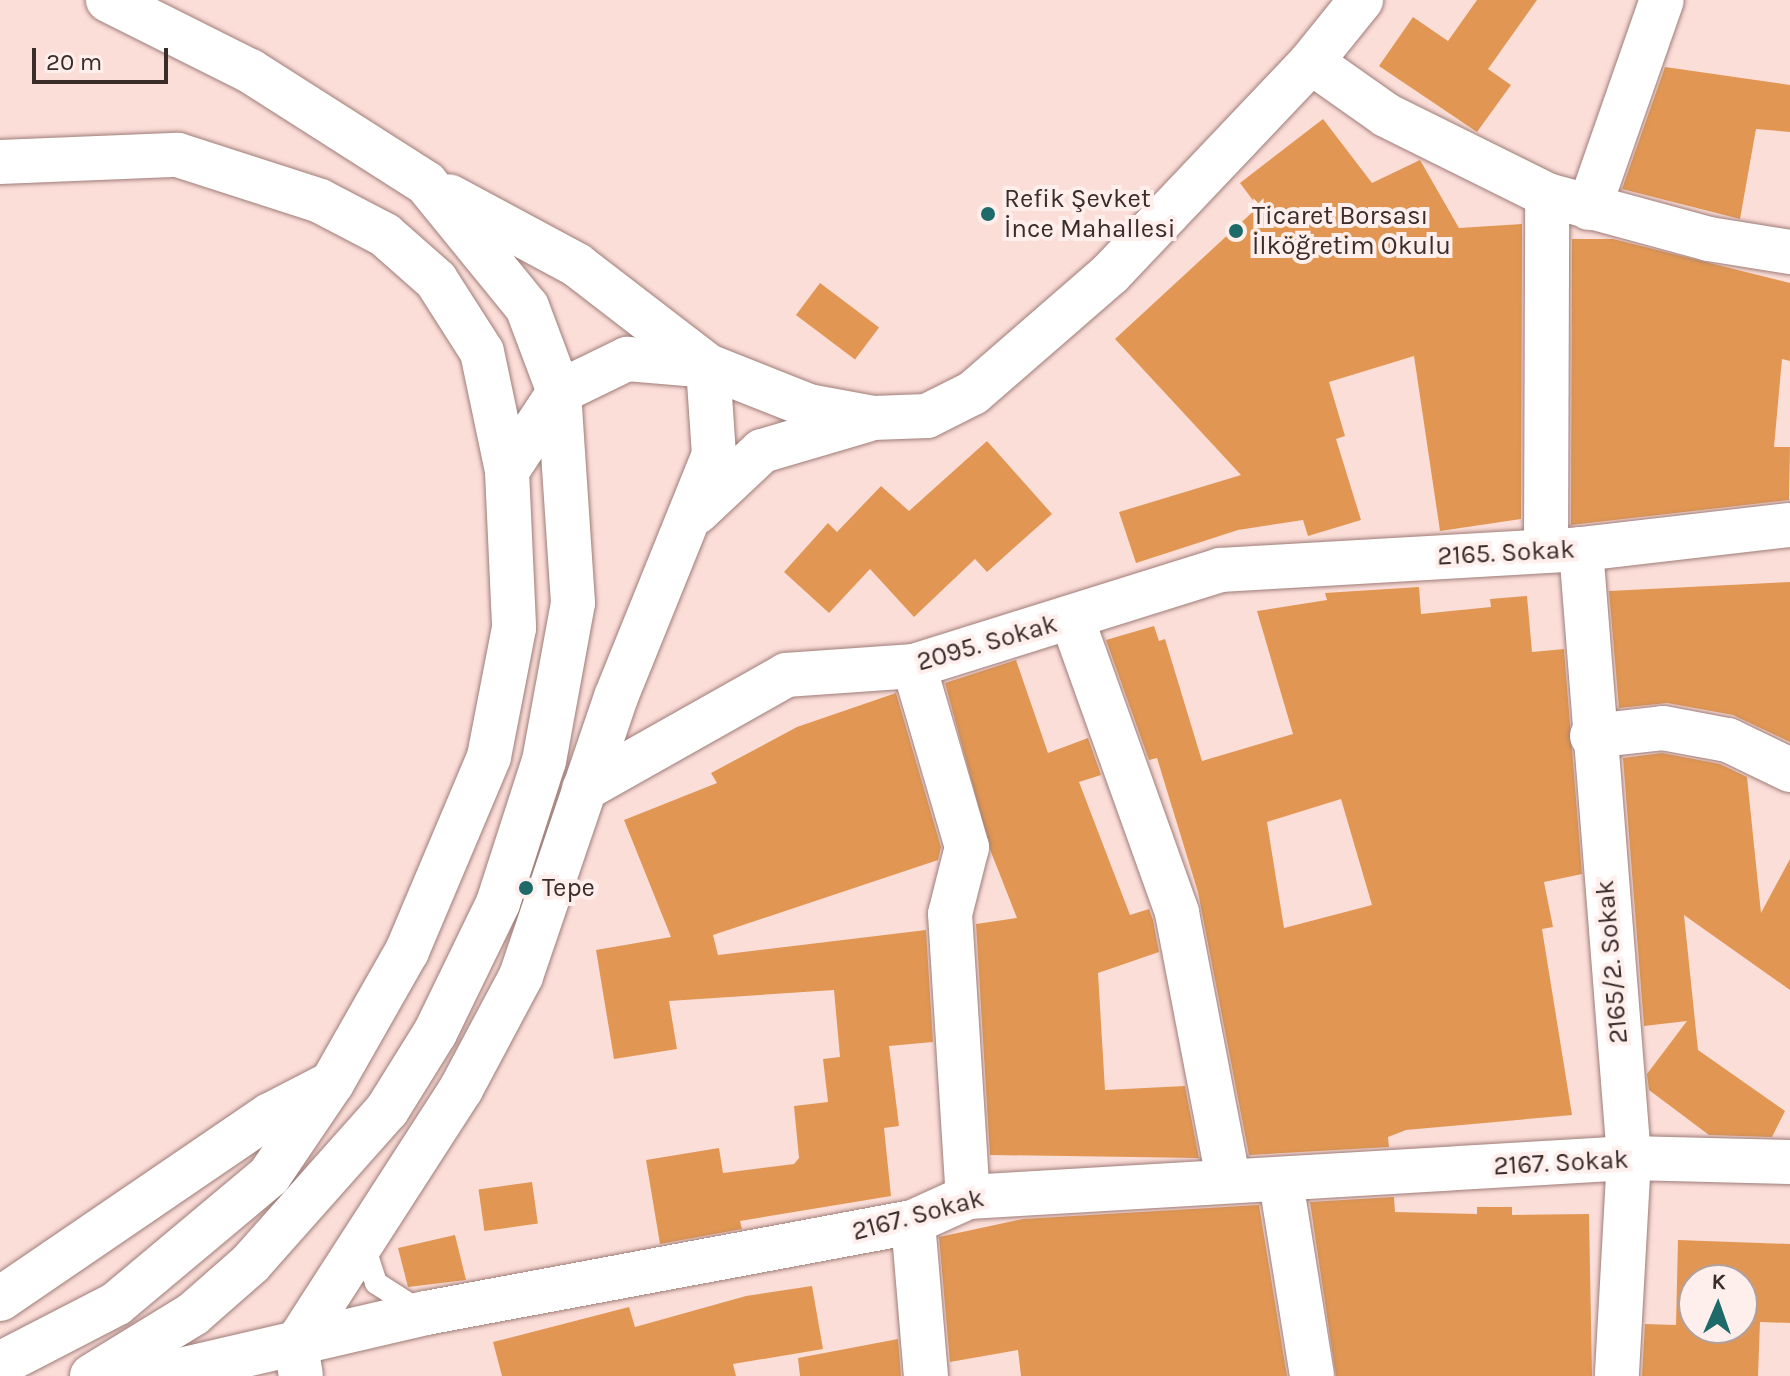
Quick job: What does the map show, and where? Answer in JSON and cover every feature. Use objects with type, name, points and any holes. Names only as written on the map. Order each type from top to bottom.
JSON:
[{"type":"main road","points":[[109,2],[250,71],[426,183],[577,265],[708,366],[809,406],[873,418],[927,416],[973,393],[1110,274],[1311,62],[1361,0]]},
{"type":"main road","points":[[1589,208],[1662,0]]},
{"type":"main road","points":[[1311,62],[1386,115],[1547,195],[1709,239],[1790,252]]},
{"type":"main road","points":[[0,140],[178,155],[320,201],[385,235],[436,280],[482,352],[507,471],[514,628],[489,757],[407,951],[332,1083],[269,1176],[116,1304],[0,1364]]},
{"type":"main road","points":[[0,162],[178,155]]},
{"type":"main road","points":[[92,1376],[193,1314],[251,1263],[387,1110],[435,1033],[498,903],[544,761],[573,603],[559,392],[527,307],[426,183]]},
{"type":"main road","name":"2165/2. Sokak","points":[[1547,195],[1563,549],[1592,736],[1629,1158],[1617,1376]]},
{"type":"main road","points":[[507,471],[559,392],[627,359],[708,366]]},
{"type":"main road","points":[[298,1361],[363,1243],[461,1089],[521,976],[584,789],[648,615],[714,455],[708,366]]},
{"type":"main road","points":[[686,522],[762,451],[873,418]]},
{"type":"main road","name":"2165. Sokak","points":[[1220,570],[1563,549],[1790,525]]},
{"type":"main road","name":"2095. Sokak","points":[[584,789],[786,675],[914,666],[1072,619],[1220,570]]},
{"type":"main road","points":[[544,761],[615,647],[648,615]]},
{"type":"main road","points":[[1072,619],[1177,913],[1228,1178]]},
{"type":"main road","points":[[914,666],[967,847],[950,914],[968,1197]]},
{"type":"main road","points":[[1592,736],[1676,730],[1728,740],[1790,770]]},
{"type":"main road","points":[[0,1299],[270,1115],[332,1083]]},
{"type":"main road","name":"2167. Sokak","points":[[155,1376],[298,1361],[426,1313],[913,1222],[968,1197],[1228,1178],[1281,1182],[1629,1158],[1790,1162]]},
{"type":"main road","points":[[1281,1182],[1312,1376]]},
{"type":"main road","points":[[913,1222],[926,1376]]},
{"type":"lane","points":[[363,1243],[376,1283],[400,1304],[426,1313]]},
{"type":"building","points":[[1477,0],[1537,0],[1488,69],[1511,85],[1477,132],[1379,66],[1413,17],[1448,41]]},
{"type":"building","points":[[1665,67],[1790,85],[1790,132],[1756,129],[1740,219],[1622,189]]},
{"type":"building","points":[[1323,119],[1372,183],[1420,160],[1459,228],[1522,224],[1521,519],[1440,531],[1414,356],[1329,382],[1345,436],[1336,439],[1361,520],[1308,536],[1303,520],[1238,530],[1136,563],[1119,512],[1241,475],[1115,339],[1258,207],[1240,183]]},
{"type":"building","points":[[1572,239],[1613,239],[1790,283],[1790,361],[1782,359],[1774,447],[1790,447],[1789,500],[1571,525]]},
{"type":"building","points":[[820,283],[879,328],[855,359],[796,315]]},
{"type":"building","points":[[987,441],[1052,514],[987,572],[975,559],[914,617],[870,569],[829,613],[784,572],[828,523],[837,532],[881,486],[909,511]]},
{"type":"building","points":[[1790,582],[1790,742],[1733,715],[1667,703],[1619,708],[1609,591]]},
{"type":"building","points":[[1419,587],[1421,614],[1491,607],[1490,599],[1527,596],[1532,652],[1564,649],[1582,874],[1544,882],[1553,927],[1542,929],[1572,1115],[1406,1130],[1388,1137],[1389,1147],[1249,1155],[1198,892],[1157,758],[1149,760],[1106,640],[1154,626],[1159,641],[1165,639],[1202,761],[1293,734],[1257,611],[1327,600],[1325,593]],"holes":[[[1341,799],[1372,905],[1284,928],[1267,822]]]},
{"type":"building","points":[[1016,660],[1048,753],[1088,738],[1101,775],[1079,782],[1130,915],[1149,909],[1153,920],[1159,952],[1098,973],[1105,1090],[1185,1086],[1199,1158],[990,1155],[976,924],[1017,918],[991,852],[945,683]]},
{"type":"building","points":[[896,693],[941,847],[938,860],[713,935],[718,955],[926,930],[933,1042],[889,1046],[899,1126],[884,1128],[891,1196],[740,1221],[742,1229],[660,1244],[646,1160],[719,1148],[723,1173],[794,1164],[799,1158],[794,1106],[828,1102],[823,1059],[840,1057],[834,990],[669,1001],[677,1049],[614,1059],[596,950],[671,937],[624,820],[717,783],[711,773],[797,727]]},
{"type":"building","points":[[1662,753],[1720,764],[1747,777],[1761,913],[1790,859],[1790,990],[1684,915],[1698,1050],[1785,1111],[1772,1137],[1709,1135],[1649,1090],[1647,1074],[1687,1021],[1644,1026],[1623,758]]},
{"type":"building","points":[[532,1182],[538,1224],[484,1231],[479,1190]]},
{"type":"building","points":[[1394,1197],[1395,1212],[1477,1214],[1477,1207],[1512,1207],[1512,1215],[1589,1214],[1592,1376],[1336,1376],[1310,1202]]},
{"type":"building","points":[[1259,1205],[1287,1376],[1021,1376],[1018,1350],[950,1362],[939,1237],[1023,1219]]},
{"type":"building","points":[[455,1235],[466,1280],[408,1287],[398,1248]]},
{"type":"building","points":[[1678,1240],[1790,1244],[1790,1323],[1760,1322],[1758,1376],[1642,1376],[1645,1324],[1676,1325]]},
{"type":"building","points":[[812,1286],[823,1349],[733,1364],[736,1376],[502,1376],[493,1342],[629,1307],[635,1327],[746,1296]]},
{"type":"building","points":[[898,1339],[901,1376],[800,1376],[798,1358]]},
{"type":"place","name":"Refik Şevket İnce Mahallesi","points":[[988,214]]},
{"type":"place","name":"Ticaret Borsası İlköğretim Okulu","points":[[1236,231]]},
{"type":"place","name":"Tepe","points":[[526,888]]}]
